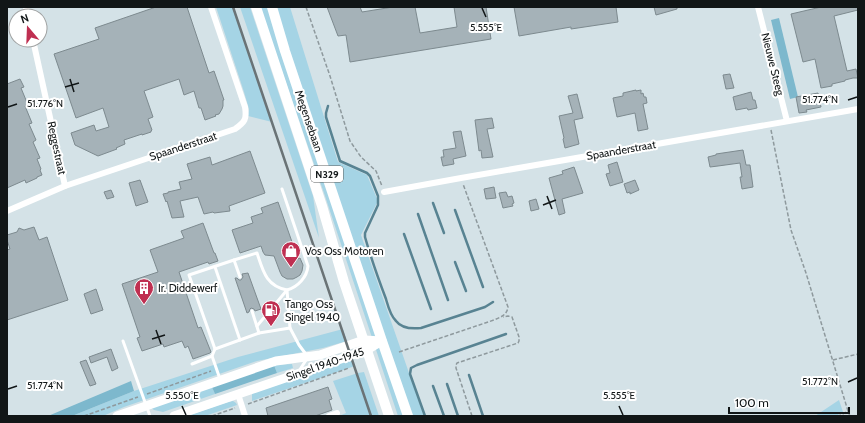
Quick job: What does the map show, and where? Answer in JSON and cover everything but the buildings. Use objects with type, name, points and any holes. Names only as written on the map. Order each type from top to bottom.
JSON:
[{"type":"main road","name":"Megensebaan","points":[[256,7],[322,206],[344,282],[390,416]]},
{"type":"main road","name":"Megensebaan","points":[[272,7],[285,51],[408,416]]},
{"type":"main road","name":"Singel 1940-1945","points":[[118,416],[276,361],[320,355],[364,340],[382,341]]},
{"type":"main road","name":"Singel 1940-1945","points":[[174,416],[367,350],[382,341]]},
{"type":"street","name":"Spaanderstraat","points":[[7,211],[65,186],[235,129],[243,124],[246,116],[245,107],[211,7]]},
{"type":"street","name":"Nieuwe Steeg","points":[[758,7],[787,121]]},
{"type":"street","name":"Reggestraat","points":[[35,48],[65,186]]},
{"type":"street","name":"Spaanderstraat","points":[[384,192],[858,109]]},
{"type":"street","points":[[238,394],[245,416]]},
{"type":"street","points":[[329,416],[337,413]]},
{"type":"lane","points":[[221,380],[212,356],[215,349],[189,275],[257,253],[265,275],[269,281],[281,289],[287,290],[294,288],[305,277],[308,272],[308,266],[282,189]]},
{"type":"lane","points":[[234,260],[240,277]]},
{"type":"lane","points":[[215,267],[240,340]]},
{"type":"lane","points":[[256,326],[287,290]]},
{"type":"lane","points":[[287,290],[290,328],[299,345],[308,357],[296,374]]},
{"type":"lane","points":[[252,312],[259,333]]},
{"type":"lane","points":[[215,349],[259,333],[290,328]]},
{"type":"lane","points":[[123,341],[150,416]]},
{"type":"lane","points":[[192,364],[212,356]]},
{"type":"path","points":[[306,7],[330,76],[350,141],[361,157],[376,171],[384,192]]},
{"type":"path","points":[[770,124],[791,230],[806,273],[850,416]]},
{"type":"path","points":[[461,178],[508,307],[503,317]]},
{"type":"path","points":[[399,352],[503,317],[512,317],[520,340],[518,343],[457,363],[456,365],[472,416]]},
{"type":"path","points":[[833,360],[858,354]]},
{"type":"path","name":"Singel 1940-1945","points":[[212,416],[349,368]]},
{"type":"path","points":[[84,416],[217,369]]},
{"type":"path","points":[[839,416],[848,410]]},
{"type":"shaded area","points":[[216,7],[233,7],[272,122],[248,116],[249,109]]},
{"type":"shaded area","points":[[240,7],[250,7],[313,196],[319,238]]},
{"type":"shaded area","points":[[260,7],[290,7],[338,162],[367,175],[378,201],[361,235],[424,416],[398,416]]},
{"type":"shaded area","points":[[779,18],[798,97],[790,99],[771,20]]},
{"type":"shaded area","points":[[343,329],[347,341],[323,348],[257,361],[124,407],[103,416],[72,416],[134,391],[238,357]]},
{"type":"shaded area","points":[[353,358],[355,366],[252,401],[252,391]]},
{"type":"shaded area","points":[[292,364],[293,368],[277,373],[274,365]]},
{"type":"shaded area","points":[[274,365],[277,373],[215,394],[211,385]]},
{"type":"shaded area","points":[[364,372],[379,416],[339,416],[346,413],[333,381]]},
{"type":"shaded area","points":[[131,381],[134,391],[72,416],[48,416]]},
{"type":"shaded area","points":[[211,385],[215,394],[163,412],[154,410],[150,407]]},
{"type":"shaded area","points":[[839,400],[843,412],[836,416],[815,416]]},
{"type":"shaded area","points":[[233,401],[237,405],[205,416],[187,416],[228,402]]},
{"type":"waterway","points":[[328,106],[326,117],[340,161],[367,173],[370,176],[378,196],[378,205],[365,233],[365,237],[388,307],[398,324],[404,327],[421,328],[485,307],[493,302]]},
{"type":"waterway","points":[[433,203],[444,233]]},
{"type":"waterway","points":[[455,210],[483,287]]},
{"type":"waterway","points":[[418,214],[448,300]]},
{"type":"waterway","points":[[404,234],[431,309]]},
{"type":"waterway","points":[[455,262],[466,291]]},
{"type":"waterway","points":[[425,416],[410,374],[411,368],[506,334]]},
{"type":"waterway","points":[[469,375],[483,416]]},
{"type":"waterway","points":[[447,384],[458,416]]},
{"type":"waterway","points":[[433,386],[444,416]]},
{"type":"railway","points":[[233,7],[371,416]]},
{"type":"place","name":"Vos Oss Motoren","points":[[291,268]]},
{"type":"place","name":"Ir. Diddewerf","points":[[144,305]]},
{"type":"place","name":"Tango Oss Singel 1940","points":[[271,327]]}]
